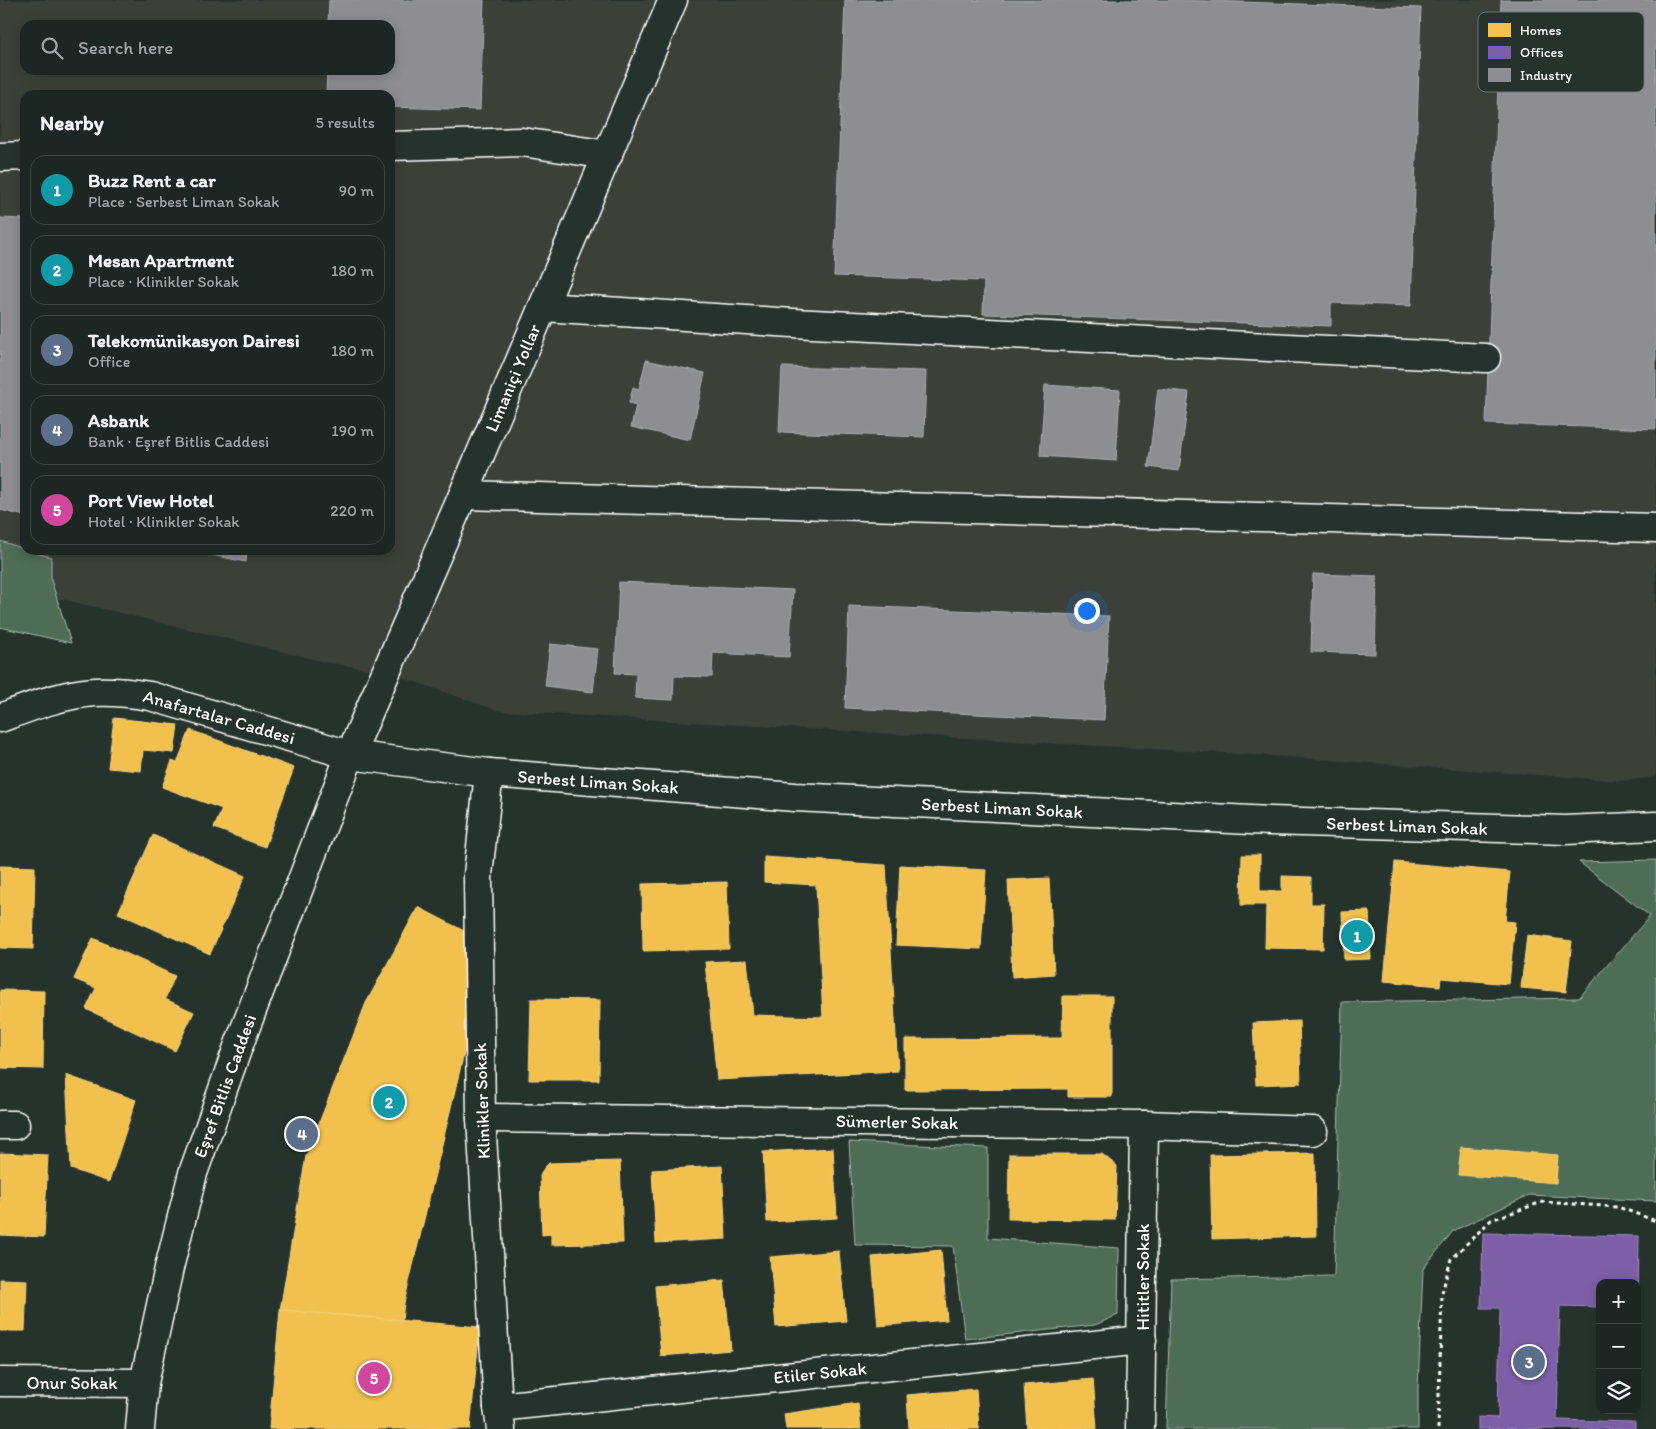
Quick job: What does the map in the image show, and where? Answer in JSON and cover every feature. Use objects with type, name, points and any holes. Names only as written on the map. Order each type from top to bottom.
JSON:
[{"type":"street","name":"Limaniçi Yollar","points":[[350,755],[463,495],[673,0]]},
{"type":"street","points":[[395,146],[522,142],[608,155]]},
{"type":"street","points":[[0,157],[20,156]]},
{"type":"street","points":[[543,307],[784,322],[1486,358]]},
{"type":"street","points":[[463,495],[1656,528]]},
{"type":"street","name":"Anafartalar Caddesi","points":[[0,718],[62,697],[92,692],[119,692],[150,696],[350,755]]},
{"type":"street","name":"Serbest Liman Sokak","points":[[350,755],[488,774],[795,797],[1270,822],[1565,830],[1656,826]]},
{"type":"street","name":"Eşref Bitlis Caddesi","points":[[140,1429],[144,1383],[169,1268],[193,1174],[238,1047],[350,755]]},
{"type":"street","name":"Klinikler Sokak","points":[[488,774],[478,875],[481,1118],[499,1418]]},
{"type":"street","name":"Sümerler Sokak","points":[[481,1118],[1144,1125],[1313,1131]]},
{"type":"street","name":"Hititler Sokak","points":[[1140,1429],[1144,1125]]},
{"type":"street","name":"Etiler Sokak","points":[[499,1418],[1142,1340]]},
{"type":"street","name":"Onur Sokak","points":[[0,1382],[144,1383]]},
{"type":"path","points":[[1438,1429],[1442,1293],[1451,1260],[1491,1220],[1542,1202],[1618,1207],[1656,1221]]},
{"type":"shaded area","points":[[0,0],[1656,0],[1656,777],[1622,781],[1272,756],[500,711],[386,672],[330,663],[0,586]]},
{"type":"green space","points":[[0,541],[20,547],[20,555],[44,555],[51,557],[51,580],[71,643],[0,627]]},
{"type":"green space","points":[[1656,860],[1656,1201],[1529,1195],[1453,1231],[1423,1269],[1418,1429],[1166,1429],[1171,1279],[1334,1276],[1342,1002],[1579,998],[1650,916],[1579,862]]},
{"type":"green space","points":[[849,1142],[988,1148],[988,1238],[1119,1248],[1118,1315],[1095,1325],[965,1339],[953,1246],[855,1245]]},
{"type":"building: Homes","points":[[114,718],[178,725],[174,753],[143,750],[141,771],[108,768]]},
{"type":"building: Homes","points":[[190,730],[294,768],[265,847],[214,828],[222,809],[162,787],[172,761],[177,763]]},
{"type":"building: Homes","points":[[153,835],[245,876],[210,954],[118,913]]},
{"type":"building: Homes","points":[[1242,855],[1260,855],[1260,891],[1282,891],[1282,876],[1311,877],[1311,904],[1324,904],[1323,949],[1265,948],[1266,905],[1241,905]]},
{"type":"building: Homes","points":[[764,857],[886,865],[898,1071],[717,1080],[705,962],[747,960],[753,1015],[823,1017],[816,885],[764,882]]},
{"type":"building: Homes","points":[[1395,862],[1510,872],[1505,921],[1515,922],[1509,984],[1441,978],[1440,986],[1384,981]]},
{"type":"building: Homes","points":[[900,865],[986,870],[981,949],[896,945]]},
{"type":"building: Homes","points":[[0,866],[35,867],[33,949],[0,948]]},
{"type":"building: Homes","points":[[1049,878],[1054,974],[1012,977],[1008,880]]},
{"type":"building: Homes","points":[[727,882],[729,949],[643,951],[642,884]]},
{"type":"building: Homes","points":[[418,907],[472,935],[465,1049],[404,1303],[402,1320],[280,1310],[306,1156],[366,1003]]},
{"type":"building: Homes","points":[[1369,911],[1371,959],[1344,960],[1342,912]]},
{"type":"building: Homes","points":[[1527,935],[1572,941],[1566,992],[1521,988]]},
{"type":"building: Homes","points":[[93,938],[175,976],[165,999],[194,1012],[175,1051],[86,1009],[96,988],[74,979]]},
{"type":"building: Homes","points":[[0,990],[44,991],[43,1069],[0,1068]]},
{"type":"building: Homes","points":[[1063,996],[1112,996],[1112,1097],[1068,1097],[1068,1089],[905,1090],[905,1039],[1062,1038]]},
{"type":"building: Homes","points":[[531,999],[600,1000],[599,1080],[529,1080]]},
{"type":"building: Homes","points":[[1299,1021],[1301,1083],[1256,1085],[1253,1023]]},
{"type":"building: Homes","points":[[66,1075],[136,1100],[109,1182],[71,1169]]},
{"type":"building: Homes","points":[[1461,1147],[1558,1155],[1556,1183],[1458,1175]]},
{"type":"building: Homes","points":[[833,1148],[837,1218],[767,1222],[763,1152]]},
{"type":"building: Homes","points":[[0,1153],[48,1155],[44,1237],[0,1235]]},
{"type":"building: Homes","points":[[1315,1153],[1316,1236],[1212,1239],[1210,1155]]},
{"type":"building: Homes","points":[[1009,1154],[1102,1154],[1117,1166],[1115,1220],[1008,1219]]},
{"type":"building: Homes","points":[[620,1161],[623,1243],[551,1245],[551,1234],[542,1235],[540,1176],[544,1168],[549,1163]]},
{"type":"building: Homes","points":[[722,1166],[726,1239],[656,1243],[652,1170]]},
{"type":"building: Homes","points":[[941,1250],[947,1320],[878,1326],[872,1257]]},
{"type":"building: Homes","points":[[839,1251],[846,1321],[776,1327],[770,1257]]},
{"type":"building: Homes","points":[[0,1279],[27,1280],[25,1331],[0,1331]]},
{"type":"building: Homes","points":[[724,1280],[731,1350],[661,1356],[655,1286]]},
{"type":"building: Homes","points":[[280,1310],[480,1327],[470,1429],[269,1429]]},
{"type":"building: Homes","points":[[1093,1379],[1097,1429],[1027,1429],[1024,1385]]},
{"type":"building: Homes","points":[[976,1389],[979,1429],[909,1429],[907,1395]]},
{"type":"building: Homes","points":[[858,1403],[861,1429],[786,1429],[784,1414]]},
{"type":"building: Offices","points":[[1483,1233],[1639,1236],[1638,1279],[1596,1279],[1596,1307],[1560,1306],[1557,1420],[1635,1422],[1635,1429],[1478,1429],[1478,1417],[1498,1418],[1500,1308],[1481,1308]]},
{"type":"building: Industry","points":[[329,0],[484,0],[480,110],[395,107],[395,90],[326,90],[327,75],[395,75],[395,20],[328,20]]},
{"type":"building: Industry","points":[[845,0],[1180,0],[1421,8],[1411,306],[1331,303],[1331,326],[983,314],[984,281],[834,276]]},
{"type":"building: Industry","points":[[1501,0],[1656,0],[1656,429],[1486,424],[1498,92],[1644,92],[1644,12],[1501,12]]},
{"type":"building: Industry","points":[[0,218],[20,219],[20,515],[0,510]]},
{"type":"building: Industry","points":[[646,360],[705,373],[690,440],[631,427],[636,405],[629,403],[633,387],[639,389]]},
{"type":"building: Industry","points":[[782,367],[926,371],[924,437],[779,432]]},
{"type":"building: Industry","points":[[1045,385],[1120,390],[1116,461],[1040,456]]},
{"type":"building: Industry","points":[[1158,389],[1189,392],[1179,471],[1148,467]]},
{"type":"building: Industry","points":[[212,555],[247,555],[246,562]]},
{"type":"building: Industry","points":[[1313,574],[1377,576],[1375,654],[1311,652]]},
{"type":"building: Industry","points":[[619,582],[793,590],[789,657],[713,653],[712,677],[674,676],[673,700],[635,698],[636,674],[615,673]]},
{"type":"building: Industry","points":[[849,606],[1109,616],[1104,720],[845,708]]},
{"type":"building: Industry","points":[[550,644],[598,649],[593,692],[545,686]]},
{"type":"place","name":"Buzz Rent a car","points":[[1357,936]]},
{"type":"place","name":"Mesan Apartment","points":[[389,1102]]},
{"type":"place","name":"Asbank","points":[[302,1134]]},
{"type":"place","name":"Telekomünikasyon Dairesi","points":[[1529,1362]]},
{"type":"place","name":"Port View Hotel","points":[[374,1378]]}]
